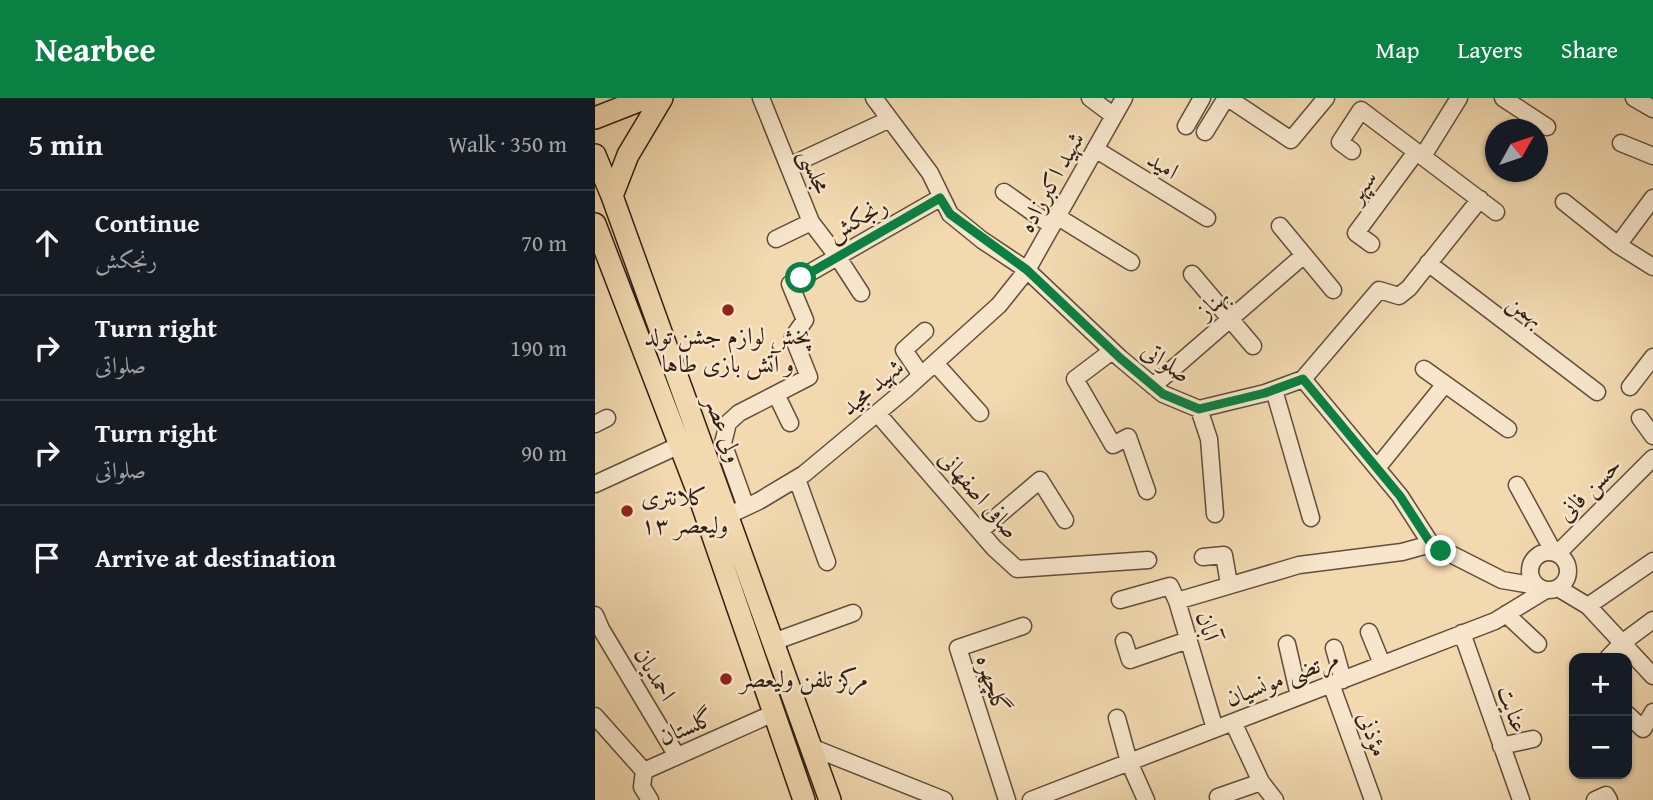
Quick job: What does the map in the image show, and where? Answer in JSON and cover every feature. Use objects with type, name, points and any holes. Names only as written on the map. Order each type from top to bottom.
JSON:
[{"type":"main road","points":[[595,118],[646,98]]},
{"type":"main road","points":[[612,195],[628,156],[662,98]]},
{"type":"main road","name":"ولی عصر","points":[[595,155],[737,512],[773,642],[830,800]]},
{"type":"main road","name":"ولی عصر","points":[[595,224],[680,445],[804,800]]},
{"type":"street","name":"مجلسی","points":[[761,98],[811,222],[861,293]]},
{"type":"street","name":"صلواتی","points":[[874,98],[930,173],[950,214],[1027,270],[1112,351],[1163,394],[1199,409],[1275,390],[1303,379]]},
{"type":"street","name":"شهید اکبرزاده","points":[[1090,98],[1114,116]]},
{"type":"street","name":"شهید اکبرزاده","points":[[1027,270],[1124,98]]},
{"type":"street","points":[[1187,126],[1202,98]]},
{"type":"street","points":[[1205,132],[1227,98],[1291,140],[1326,98]]},
{"type":"street","points":[[1419,154],[1459,98]]},
{"type":"street","points":[[1503,98],[1535,119]]},
{"type":"street","points":[[1634,98],[1653,109]]},
{"type":"street","points":[[1352,151],[1340,142],[1361,110],[1496,212]]},
{"type":"street","points":[[789,166],[888,120]]},
{"type":"street","points":[[1621,143],[1653,156]]},
{"type":"street","name":"امید","points":[[1095,149],[1207,218]]},
{"type":"street","name":"سپهر","points":[[1371,244],[1356,233],[1419,154]]},
{"type":"street","points":[[1004,192],[1131,262]]},
{"type":"street","name":"رنجکش","points":[[737,512],[723,443],[728,423],[739,413],[809,377],[793,337],[805,320],[790,284],[940,198]]},
{"type":"street","points":[[1618,245],[1653,198]]},
{"type":"street","points":[[1479,199],[1399,296],[1379,290],[1303,379],[1400,496],[1431,544],[1502,580],[1547,588],[1565,582],[1568,566],[1556,552],[1517,485]]},
{"type":"street","points":[[1564,202],[1618,245],[1653,267]]},
{"type":"street","points":[[776,239],[811,222]]},
{"type":"street","points":[[1280,226],[1333,290]]},
{"type":"street","name":"بهناز","points":[[1153,386],[1304,255]]},
{"type":"street","name":"بهمن","points":[[1428,263],[1597,392]]},
{"type":"street","name":"شهید مجید","points":[[737,512],[797,478],[877,413],[999,305],[1027,270]]},
{"type":"street","points":[[1192,274],[1253,346]]},
{"type":"street","points":[[921,375],[904,350],[925,331]]},
{"type":"street","points":[[1112,351],[1075,379],[1113,445],[1129,437],[1147,491]]},
{"type":"street","points":[[1630,387],[1653,356]]},
{"type":"street","points":[[935,363],[980,413]]},
{"type":"street","points":[[1424,369],[1508,429]]},
{"type":"street","points":[[1377,468],[1445,384]]},
{"type":"street","points":[[1275,390],[1311,518]]},
{"type":"street","points":[[776,394],[790,423]]},
{"type":"street","points":[[1199,409],[1209,439],[1215,514]]},
{"type":"street","name":"صافی اصفهانی","points":[[877,413],[994,548],[1017,569],[1148,560]]},
{"type":"street","points":[[1640,418],[1653,436]]},
{"type":"street","points":[[595,484],[680,445]]},
{"type":"street","name":"حسن فانی","points":[[1556,552],[1653,458]]},
{"type":"street","points":[[797,478],[827,562]]},
{"type":"street","points":[[980,531],[1040,481],[1065,520]]},
{"type":"street","points":[[1177,601],[1299,565],[1402,552],[1431,544]]},
{"type":"street","points":[[1556,552],[1543,552],[1534,558],[1530,567],[1531,577],[1547,588],[1588,606],[1653,676]]},
{"type":"street","name":"آبان","points":[[1203,557],[1224,555],[1229,584]]},
{"type":"street","points":[[1588,606],[1653,561]]},
{"type":"street","name":"آبان","points":[[1120,600],[1170,586],[1177,601],[1215,729]]},
{"type":"street","name":"مرتضی مونسیان","points":[[1031,800],[1495,621],[1547,588]]},
{"type":"street","points":[[773,642],[853,613]]},
{"type":"street","points":[[1506,614],[1538,644]]},
{"type":"street","name":"احمدیان","points":[[595,615],[677,756]]},
{"type":"street","points":[[1613,653],[1653,620]]},
{"type":"street","name":"گلچهره","points":[[1007,800],[958,648],[1023,626]]},
{"type":"street","points":[[1369,632],[1382,664]]},
{"type":"street","name":"عنایت","points":[[1462,633],[1521,800]]},
{"type":"street","points":[[1124,642],[1130,660],[1188,640]]},
{"type":"street","points":[[1287,644],[1299,696]]},
{"type":"street","name":"مؤذنی","points":[[1334,648],[1337,682],[1373,800]]},
{"type":"street","points":[[1629,716],[1643,729],[1653,712]]},
{"type":"street","name":"گلستان","points":[[650,800],[642,787],[644,771],[774,713]]},
{"type":"street","points":[[595,716],[644,771]]},
{"type":"street","points":[[1117,718],[1129,762],[1146,800]]},
{"type":"street","points":[[1233,722],[1261,782],[1275,800]]},
{"type":"street","points":[[1501,746],[1533,739]]},
{"type":"street","points":[[811,747],[944,800]]},
{"type":"street","points":[[1219,800],[1218,797],[1261,782]]},
{"type":"street","points":[[1595,800],[1606,795],[1609,800]]},
{"type":"place","name":"پخش لوازم جشن تولد و آتش بازی طاها","points":[[728,310]]},
{"type":"place","name":"کلانتری ۱۳ ولیعصر","points":[[627,511]]},
{"type":"place","name":"مرکز تلفن ولیعصر","points":[[726,679]]},
{"type":"route","points":[[801,278],[940,198],[950,214],[982,240],[1027,270],[1064,307],[1163,394],[1199,409],[1265,393],[1303,379],[1400,496],[1431,544],[1441,551]]}]
